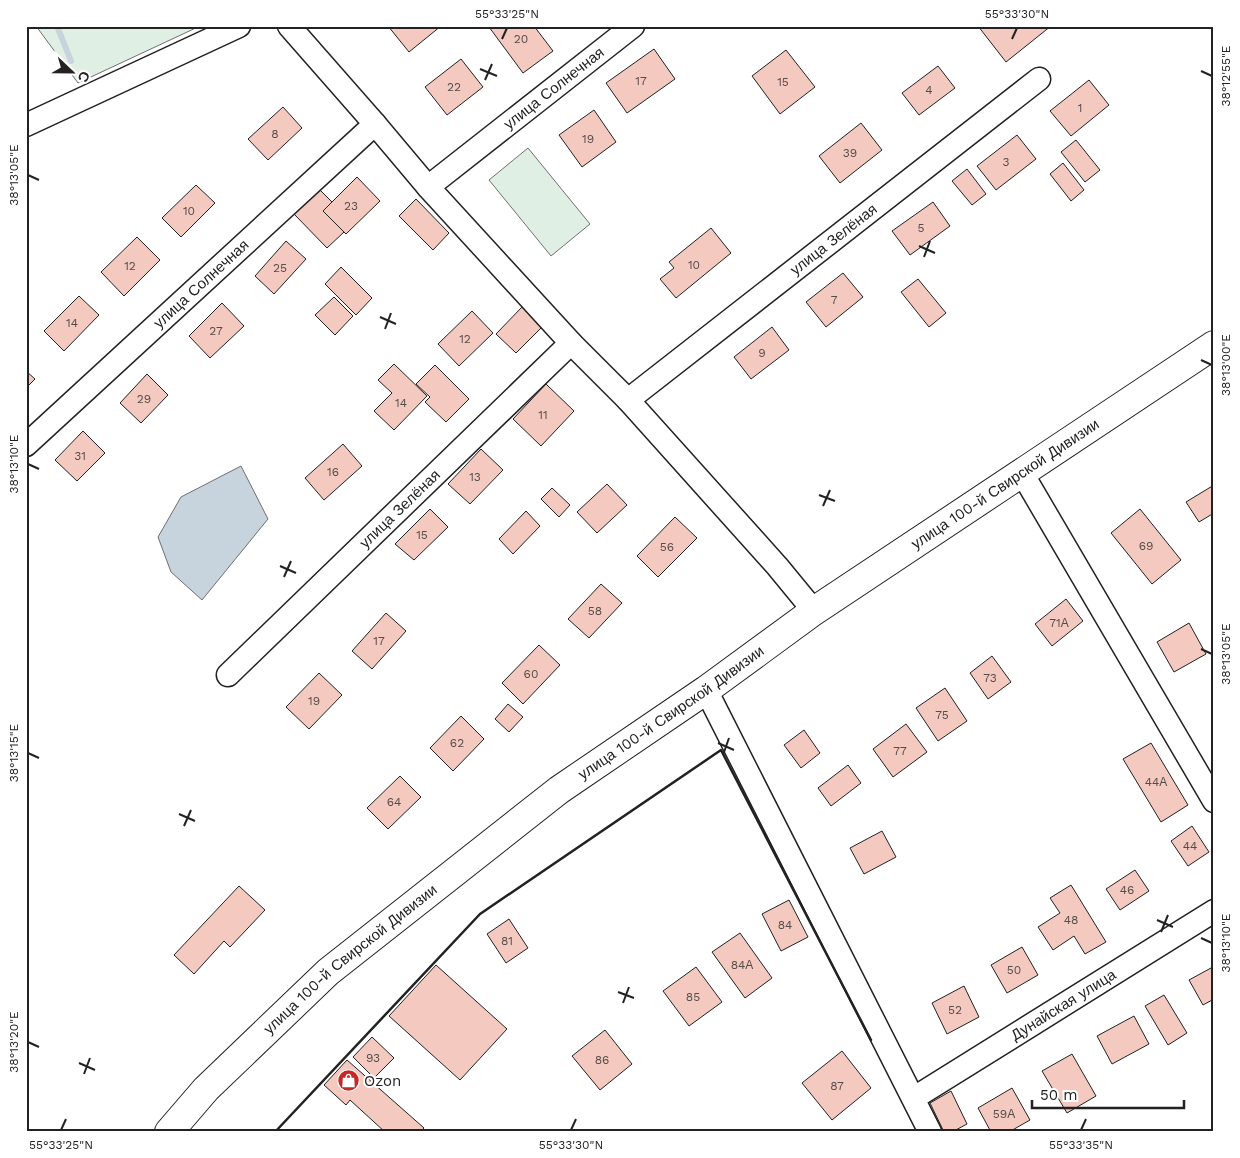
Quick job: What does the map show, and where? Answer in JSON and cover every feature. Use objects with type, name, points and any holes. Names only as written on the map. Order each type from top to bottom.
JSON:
[{"type":"main road","name":"улица 100-й Свирской Дивизии","points":[[169,1132],[206,1089],[328,972],[559,790],[706,690],[814,612],[1214,345]]},
{"type":"street","points":[[26,125],[239,26]]},
{"type":"street","points":[[289,26],[428,187],[571,343],[628,400],[777,566],[814,612]]},
{"type":"street","name":"улица Солнечная","points":[[428,187],[633,26]]},
{"type":"street","name":"улица Зелёная","points":[[628,400],[1039,79]]},
{"type":"street","name":"улица Солнечная","points":[[26,445],[375,124]]},
{"type":"street","name":"улица Зелёная","points":[[228,675],[571,343]]},
{"type":"street","points":[[1022,473],[1214,801]]},
{"type":"street","points":[[706,690],[930,1132]]},
{"type":"street","name":"Дунайская улица","points":[[914,1098],[1214,911]]},
{"type":"green space","points":[[36,26],[200,26],[78,83]]},
{"type":"green space","points":[[528,148],[590,224],[551,256],[489,180]]},
{"type":"shaded area","points":[[241,466],[268,519],[202,600],[171,572],[158,537],[181,497]]},
{"type":"building","points":[[388,26],[441,26],[409,52]]},
{"type":"building","points":[[490,26],[534,26],[553,51],[523,73]]},
{"type":"building","points":[[978,26],[1051,26],[1006,62]]},
{"type":"building","points":[[654,49],[675,79],[627,113],[606,83]]},
{"type":"building","points":[[786,50],[815,87],[780,114],[752,76]]},
{"type":"building","points":[[461,59],[483,87],[447,115],[425,87]]},
{"type":"building","points":[[938,66],[955,88],[919,115],[902,93]]},
{"type":"building","points":[[1089,80],[1109,105],[1071,136],[1050,111]]},
{"type":"building","points":[[283,107],[302,128],[268,160],[248,139]]},
{"type":"building","points":[[594,110],[616,142],[582,167],[559,135]]},
{"type":"building","points":[[861,123],[882,150],[840,183],[819,156]]},
{"type":"building","points":[[1017,135],[1036,159],[996,190],[977,166]]},
{"type":"building","points":[[1076,140],[1100,170],[1085,182],[1061,152]]},
{"type":"building","points":[[1063,163],[1084,190],[1071,201],[1050,174]]},
{"type":"building","points":[[967,169],[986,194],[972,205],[952,181]]},
{"type":"building","points":[[357,177],[380,201],[346,234],[323,211]]},
{"type":"building","points":[[196,185],[215,203],[181,237],[162,218]]},
{"type":"building","points":[[319,189],[332,202],[323,211],[344,232],[327,248],[294,214]]},
{"type":"building","points":[[416,199],[449,233],[433,250],[399,216]]},
{"type":"building","points":[[933,202],[950,226],[910,255],[892,231]]},
{"type":"building","points":[[711,228],[731,253],[676,298],[660,279],[674,268],[669,262]]},
{"type":"building","points":[[137,237],[160,260],[124,296],[101,272]]},
{"type":"building","points":[[286,241],[306,259],[274,294],[255,276]]},
{"type":"building","points":[[341,267],[372,298],[356,315],[325,284]]},
{"type":"building","points":[[843,273],[863,297],[826,327],[806,302]]},
{"type":"building","points":[[918,279],[946,313],[929,327],[901,292]]},
{"type":"building","points":[[79,296],[99,315],[64,351],[44,331]]},
{"type":"building","points":[[334,297],[353,316],[335,335],[315,315]]},
{"type":"building","points":[[222,303],[244,326],[210,358],[189,336]]},
{"type":"building","points":[[522,307],[542,327],[516,353],[496,334]]},
{"type":"building","points":[[472,311],[493,333],[459,366],[438,344]]},
{"type":"building","points":[[772,327],[789,350],[751,379],[734,357]]},
{"type":"building","points":[[394,364],[427,396],[394,430],[374,411],[392,393],[378,380]]},
{"type":"building","points":[[435,365],[469,399],[446,422],[425,402],[430,397],[416,384]]},
{"type":"building","points":[[26,371],[35,379],[26,388]]},
{"type":"building","points":[[147,374],[168,395],[141,423],[120,403]]},
{"type":"building","points":[[546,384],[574,411],[541,446],[513,419]]},
{"type":"building","points":[[83,431],[105,453],[77,481],[55,460]]},
{"type":"building","points":[[343,444],[362,466],[324,500],[305,478]]},
{"type":"building","points":[[481,449],[503,470],[470,504],[448,484]]},
{"type":"building","points":[[607,484],[627,505],[597,533],[577,512]]},
{"type":"building","points":[[1214,485],[1214,513],[1199,522],[1186,502]]},
{"type":"building","points":[[552,488],[570,505],[559,517],[541,499]]},
{"type":"building","points":[[430,509],[448,527],[414,560],[395,544]]},
{"type":"building","points":[[1140,509],[1181,560],[1152,584],[1111,533]]},
{"type":"building","points":[[526,511],[540,526],[513,554],[499,539]]},
{"type":"building","points":[[675,517],[697,538],[658,577],[637,556]]},
{"type":"building","points":[[601,584],[622,603],[589,638],[568,619]]},
{"type":"building","points":[[1066,599],[1083,621],[1052,646],[1035,624]]},
{"type":"building","points":[[386,613],[406,631],[372,669],[352,651]]},
{"type":"building","points":[[1189,623],[1206,654],[1174,672],[1157,642]]},
{"type":"building","points":[[539,645],[560,665],[523,704],[502,683]]},
{"type":"building","points":[[992,656],[1011,682],[988,699],[970,673]]},
{"type":"building","points":[[319,673],[342,695],[309,729],[286,707]]},
{"type":"building","points":[[945,688],[967,721],[938,741],[916,708]]},
{"type":"building","points":[[508,704],[523,717],[509,732],[495,719]]},
{"type":"building","points":[[461,716],[484,739],[453,771],[430,748]]},
{"type":"building","points":[[906,724],[927,752],[893,777],[873,749]]},
{"type":"building","points":[[804,730],[820,753],[801,768],[784,745]]},
{"type":"building","points":[[1151,743],[1188,805],[1161,822],[1123,759]]},
{"type":"building","points":[[848,765],[861,783],[831,806],[818,788]]},
{"type":"building","points":[[400,776],[421,797],[388,829],[367,808]]},
{"type":"building","points":[[1192,826],[1209,852],[1188,866],[1171,841]]},
{"type":"building","points":[[882,831],[896,857],[864,874],[850,848]]},
{"type":"building","points":[[1135,870],[1149,891],[1120,910],[1106,889]]},
{"type":"building","points":[[1071,885],[1106,942],[1085,954],[1074,936],[1053,950],[1038,927],[1060,913],[1050,898]]},
{"type":"building","points":[[239,886],[265,910],[230,947],[224,941],[194,974],[174,955]]},
{"type":"building","points":[[789,900],[808,937],[781,951],[762,914]]},
{"type":"building","points":[[509,919],[528,948],[506,963],[487,934]]},
{"type":"building","points":[[740,933],[772,978],[745,998],[712,952]]},
{"type":"building","points":[[1022,947],[1038,975],[1007,993],[991,965]]},
{"type":"building","points":[[436,965],[507,1029],[460,1080],[389,1016]]},
{"type":"building","points":[[696,967],[722,1002],[689,1026],[663,991]]},
{"type":"building","points":[[1211,968],[1214,973],[1214,999],[1203,1005],[1189,980]]},
{"type":"building","points":[[964,986],[979,1017],[947,1034],[932,1003]]},
{"type":"building","points":[[1164,995],[1187,1033],[1168,1045],[1145,1006]]},
{"type":"building","points":[[1134,1016],[1149,1044],[1112,1064],[1097,1036]]},
{"type":"building","points":[[605,1030],[632,1064],[600,1090],[572,1056]]},
{"type":"building","points":[[372,1037],[394,1058],[374,1078],[353,1057]]},
{"type":"building","points":[[842,1051],[871,1088],[832,1120],[802,1083]]},
{"type":"building","points":[[1072,1054],[1096,1096],[1067,1113],[1042,1071]]},
{"type":"building","points":[[347,1060],[424,1128],[420,1132],[385,1132],[350,1100],[346,1105],[324,1085]]},
{"type":"building","points":[[1012,1088],[1030,1120],[1009,1132],[991,1132],[978,1108]]},
{"type":"building","points":[[951,1091],[967,1124],[952,1132],[944,1132],[930,1103]]},
{"type":"waterway","points":[[57,26],[71,61]]},
{"type":"wall","points":[[275,1132],[480,914],[721,750],[871,1040]]},
{"type":"place","name":"Ozon","points":[[348,1081]]}]
